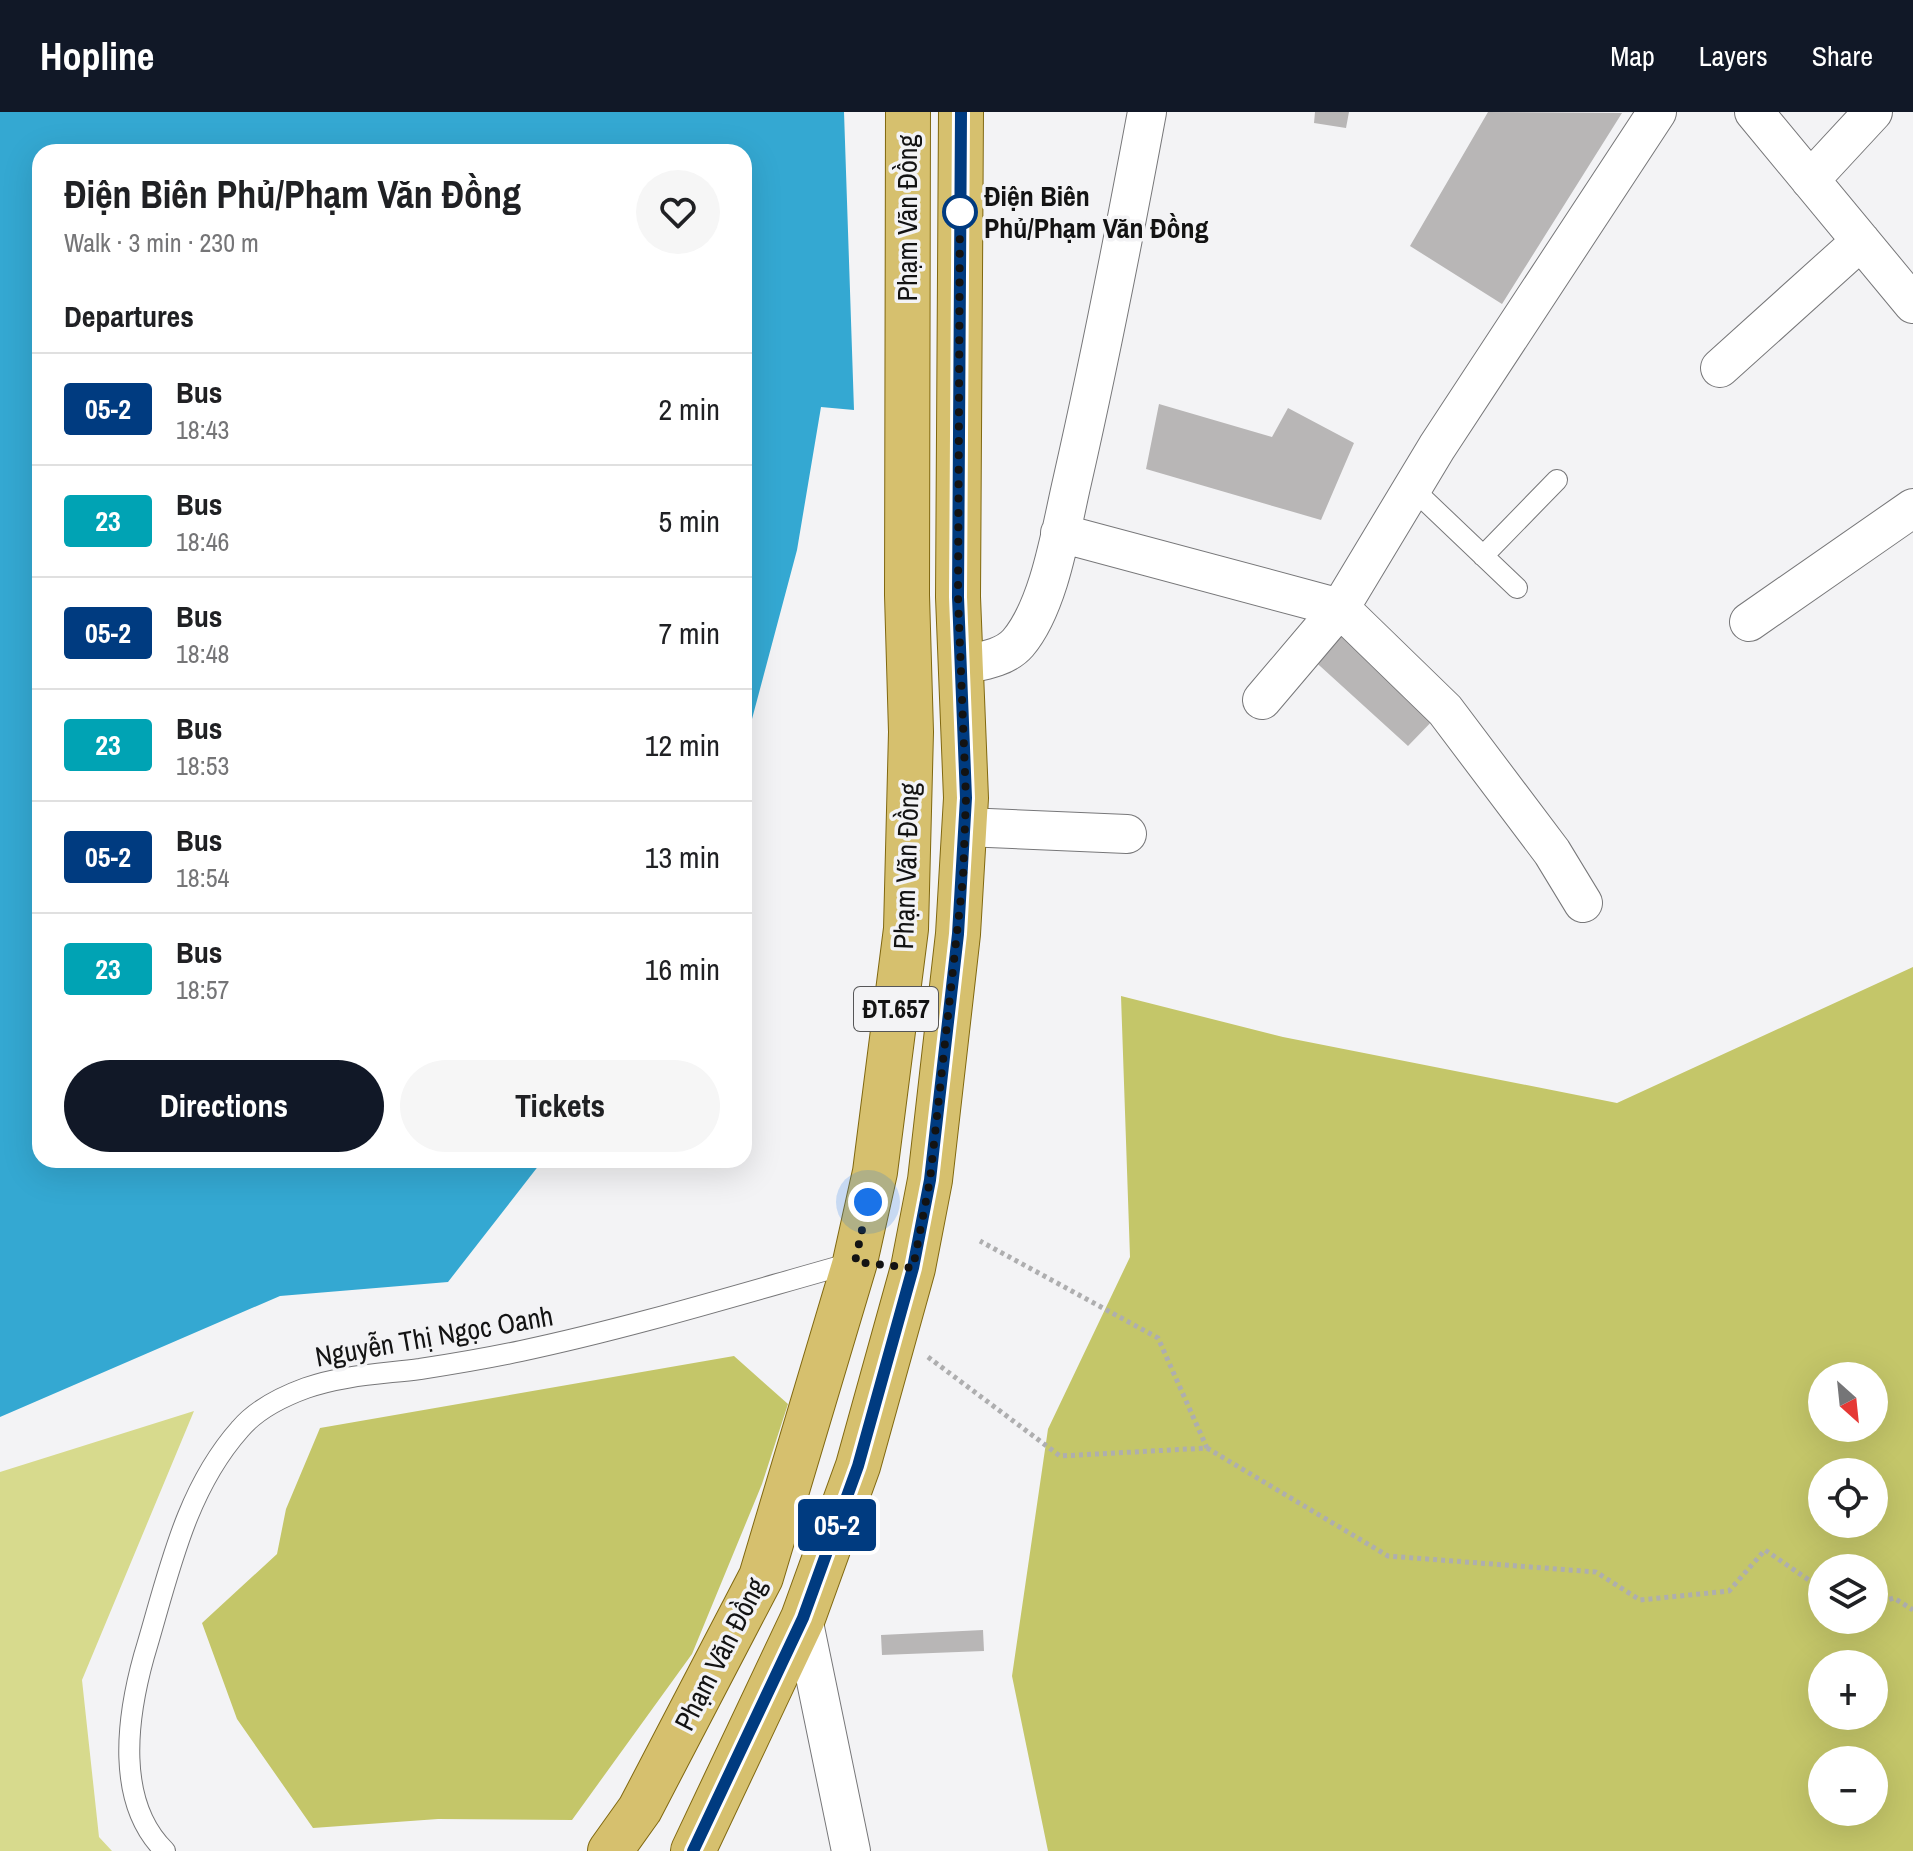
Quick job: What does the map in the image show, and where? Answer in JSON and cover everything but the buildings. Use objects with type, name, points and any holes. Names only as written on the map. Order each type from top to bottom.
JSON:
[{"type":"main road","name":"Phạm Văn Đồng","points":[[610,1851],[640,1809],[761,1577],[855,1262],[875,1172],[906,929],[911,732],[907,564],[908,112]]},
{"type":"main road","name":"Phạm Văn Đồng","points":[[693,1851],[803,1618],[858,1466],[913,1268],[930,1180],[950,1022],[965,827],[963,665],[958,597],[961,112]]},
{"type":"main road","points":[[855,1262],[913,1268]]},
{"type":"street","points":[[963,665],[992,658],[1018,643],[1038,609],[1060,533],[1108,319],[1147,112]]},
{"type":"street","points":[[1262,700],[1340,608],[1412,488],[1657,112]]},
{"type":"street","points":[[1754,112],[1913,304]]},
{"type":"street","points":[[1810,180],[1873,112]]},
{"type":"street","points":[[1720,368],[1861,241]]},
{"type":"street","points":[[1749,622],[1913,508]]},
{"type":"street","points":[[1060,533],[1340,608],[1445,710],[1552,852],[1583,903]]},
{"type":"street","points":[[965,827],[1127,834]]},
{"type":"street","points":[[803,1618],[851,1851]]},
{"type":"lane","points":[[1483,556],[1557,480]]},
{"type":"lane","points":[[1412,488],[1517,588]]},
{"type":"lane","name":"Nguyễn Thị Ngọc Oanh","points":[[165,1851],[152,1838],[136,1801],[129,1763],[134,1691],[191,1505],[241,1427],[271,1404],[305,1388],[345,1377],[519,1351],[615,1329],[855,1262]]},
{"type":"path","points":[[980,1241],[1158,1338],[1207,1448]]},
{"type":"path","points":[[924,1355],[1060,1456],[1207,1448],[1388,1556],[1596,1572],[1640,1600],[1729,1591],[1765,1550],[1808,1579]]},
{"type":"path","points":[[1888,1600],[1894,1598],[1913,1610]]},
{"type":"green space","points":[[194,1411],[82,1680],[99,1837],[112,1851],[0,1851],[0,1472]]},
{"type":"shaded area","points":[[1913,967],[1913,1851],[1048,1851],[1012,1676],[1048,1429],[1130,1257],[1121,996],[1283,1037],[1617,1103]]},
{"type":"shaded area","points":[[734,1356],[788,1404],[762,1484],[692,1654],[572,1820],[438,1819],[313,1828],[237,1719],[202,1623],[277,1554],[286,1509],[320,1428]]},
{"type":"water","points":[[0,112],[844,112],[854,410],[821,407],[797,550],[752,719],[752,144],[32,144],[32,1168],[537,1168],[448,1282],[280,1296],[0,1417]]},
{"type":"bus line","name":"05-2","points":[[693,1851],[803,1618],[858,1466],[913,1268],[930,1180],[950,1022],[963,878],[966,798],[958,597],[961,112]]},
{"type":"place","name":"Điện Biên Phủ/Phạm Văn Đồng","points":[[960,212]]},
{"type":"route","points":[[868,1202],[855,1262],[913,1268],[930,1180],[950,1022],[963,878],[966,798],[958,597],[960,200],[960,212]]}]
